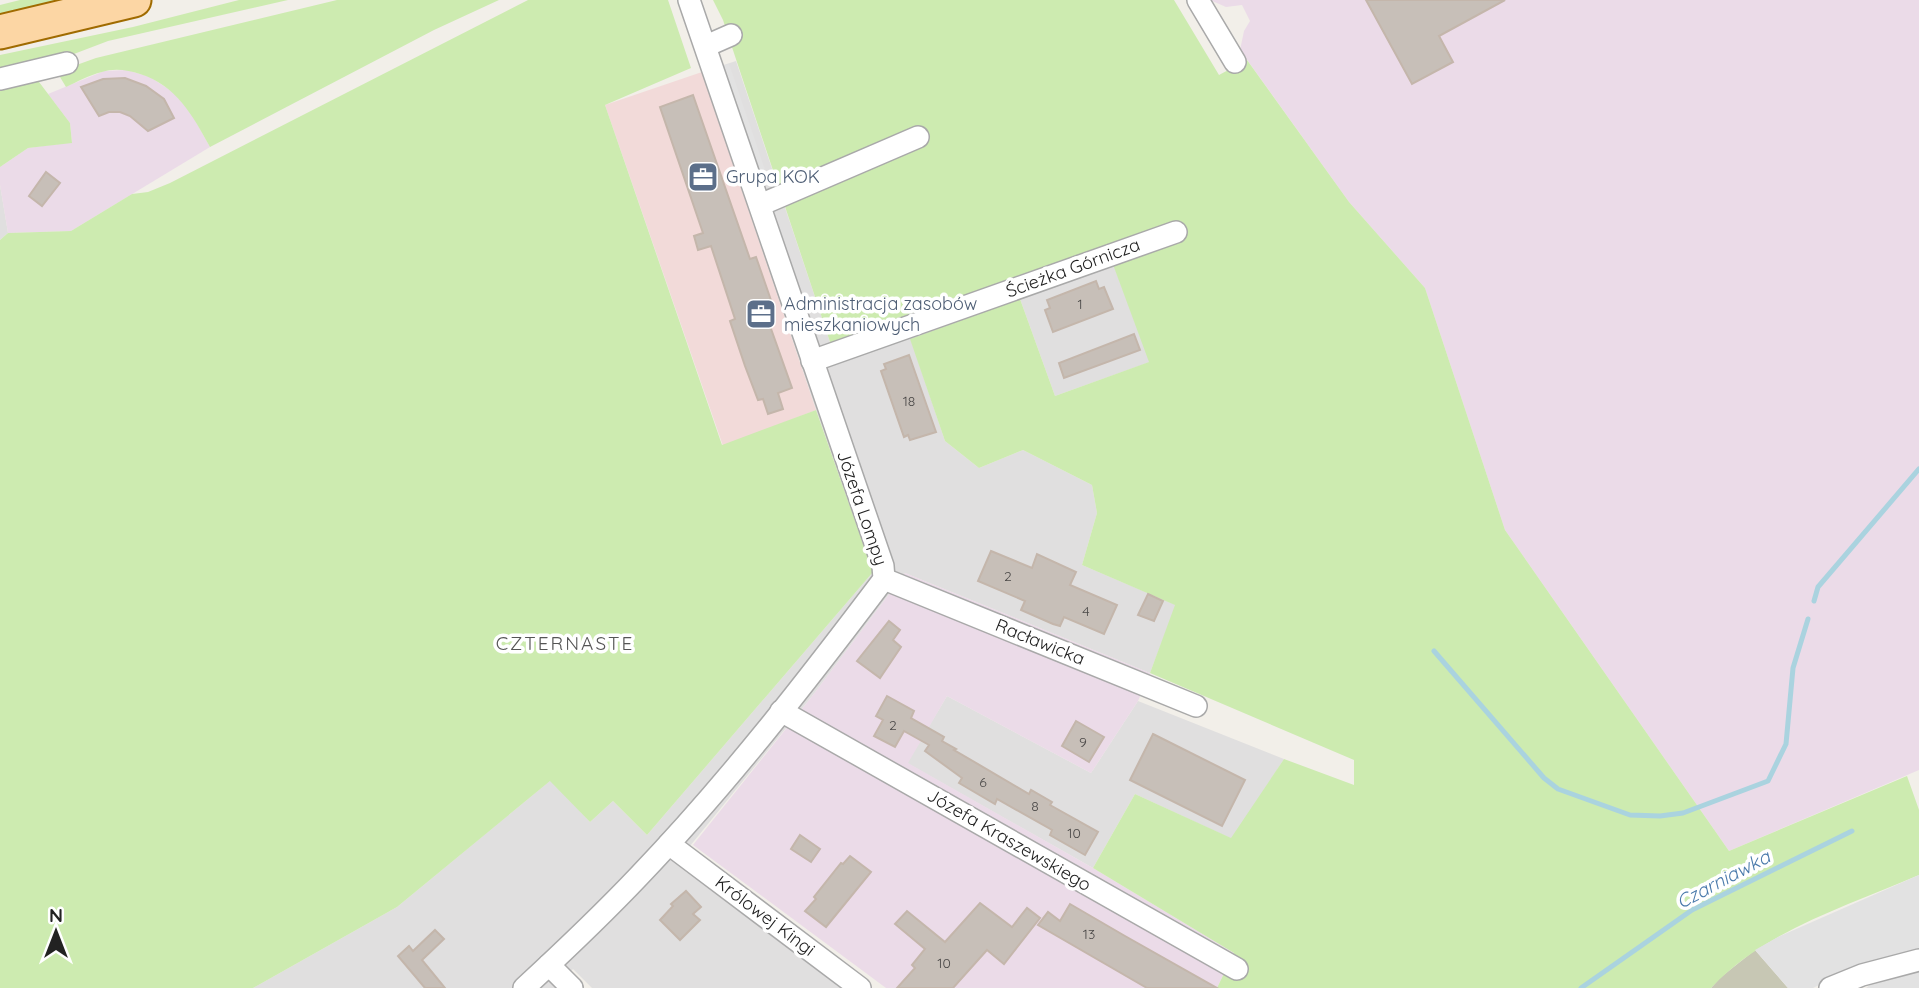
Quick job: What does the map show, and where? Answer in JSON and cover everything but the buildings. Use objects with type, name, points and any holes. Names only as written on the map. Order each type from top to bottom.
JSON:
[{"type":"main road","points":[[0,32],[134,0]]},
{"type":"street","name":"Józefa Lompy","points":[[524,988],[607,910],[669,844],[781,711],[884,579],[883,566],[689,0]]},
{"type":"street","points":[[1198,0],[1235,62]]},
{"type":"street","points":[[706,46],[731,35]]},
{"type":"street","points":[[0,79],[67,63]]},
{"type":"street","points":[[760,205],[918,137]]},
{"type":"street","name":"Ścieżka Górnicza","points":[[812,362],[1177,232]]},
{"type":"street","name":"Racławicka","points":[[884,579],[1196,706]]},
{"type":"street","name":"Józefa Kraszewskiego","points":[[781,711],[1237,969]]},
{"type":"street","name":"Królowej Kingi","points":[[669,844],[860,988]]},
{"type":"street","points":[[1830,988],[1862,975],[1919,960]]},
{"type":"street","points":[[549,965],[572,988]]},
{"type":"shaded area","points":[[1210,0],[1919,0],[1919,770],[1729,851],[1505,530],[1425,288],[1349,202],[1240,50],[1244,31],[1250,21],[1242,5],[1226,7]]},
{"type":"shaded area","points":[[736,61],[832,348],[1108,250],[1150,362],[1055,396],[1020,299],[911,340],[945,441],[979,468],[1023,450],[1092,485],[1097,513],[1082,565],[1176,605],[1150,673],[905,573],[813,695],[681,857],[851,988],[592,988],[573,969],[562,981],[568,988],[253,988],[397,907],[551,780],[590,822],[613,801],[647,835],[873,572],[702,72]]},
{"type":"shaded area","points":[[729,64],[765,170],[759,172],[723,66]]},
{"type":"shaded area","points":[[127,70],[150,77],[173,92],[191,113],[210,147],[71,231],[8,233],[0,185],[0,167],[28,148],[72,142],[70,123],[48,94],[104,71]]},
{"type":"shaded area","points":[[702,72],[816,410],[723,446],[605,105]]},
{"type":"shaded area","points":[[0,185],[8,233],[0,240]]},
{"type":"shaded area","points":[[905,573],[1150,673],[1138,701],[1091,773],[947,696],[908,763],[1093,868],[1234,953],[1217,988],[886,988],[693,845],[813,695]]},
{"type":"shaded area","points":[[947,696],[1091,773],[1138,701],[1284,759],[1232,839],[1135,794],[1093,868],[907,763]]},
{"type":"shaded area","points":[[1919,875],[1919,952],[1835,977],[1813,988],[1788,988],[1755,950],[1778,937]]},
{"type":"shaded area","points":[[1755,950],[1788,988],[1711,988],[1721,977]]},
{"type":"shaded area","points":[[1919,967],[1919,988],[1866,988],[1875,981]]},
{"type":"green space","points":[[20,0],[62,0],[0,14],[0,5]]},
{"type":"green space","points":[[239,0],[288,0],[108,41],[66,57],[0,72],[0,55],[133,27]]},
{"type":"green space","points":[[337,0],[499,0],[434,30],[210,147],[182,103],[153,79],[131,71],[111,70],[66,87],[57,72],[96,58]]},
{"type":"green space","points":[[528,0],[668,0],[691,68],[605,105],[722,445],[816,410],[873,572],[647,835],[613,801],[590,822],[550,781],[397,907],[253,988],[0,988],[0,240],[8,233],[71,231],[132,194],[148,192],[170,183]]},
{"type":"green space","points":[[713,0],[1174,0],[1219,75],[1247,60],[1349,202],[1425,288],[1505,530],[1729,851],[1907,776],[1919,810],[1919,875],[1836,909],[1782,935],[1756,950],[1711,988],[1217,988],[1234,953],[1093,868],[1135,794],[1231,838],[1284,759],[1354,785],[1354,760],[1150,673],[1175,605],[1082,565],[1097,513],[1092,485],[1023,450],[979,468],[945,441],[910,339],[1020,299],[1055,396],[1149,362],[1108,251],[832,348],[723,20]]},
{"type":"green space","points":[[36,78],[70,123],[72,143],[28,148],[0,167],[0,86]]},
{"type":"waterway","points":[[1814,601],[1818,587],[1919,469]]},
{"type":"waterway","points":[[1434,651],[1544,778],[1558,789],[1630,815],[1660,816],[1683,813],[1768,781],[1786,744],[1793,668],[1808,619]]},
{"type":"waterway","name":"Czarniawka","points":[[1581,988],[1692,910],[1852,831]]},
{"type":"place","name":"Grupa KOK","points":[[703,177]]},
{"type":"place","name":"Administracja zasobów mieszkaniowych","points":[[761,314]]},
{"type":"district","name":"CZTERNASTE","points":[[565,643]]}]
